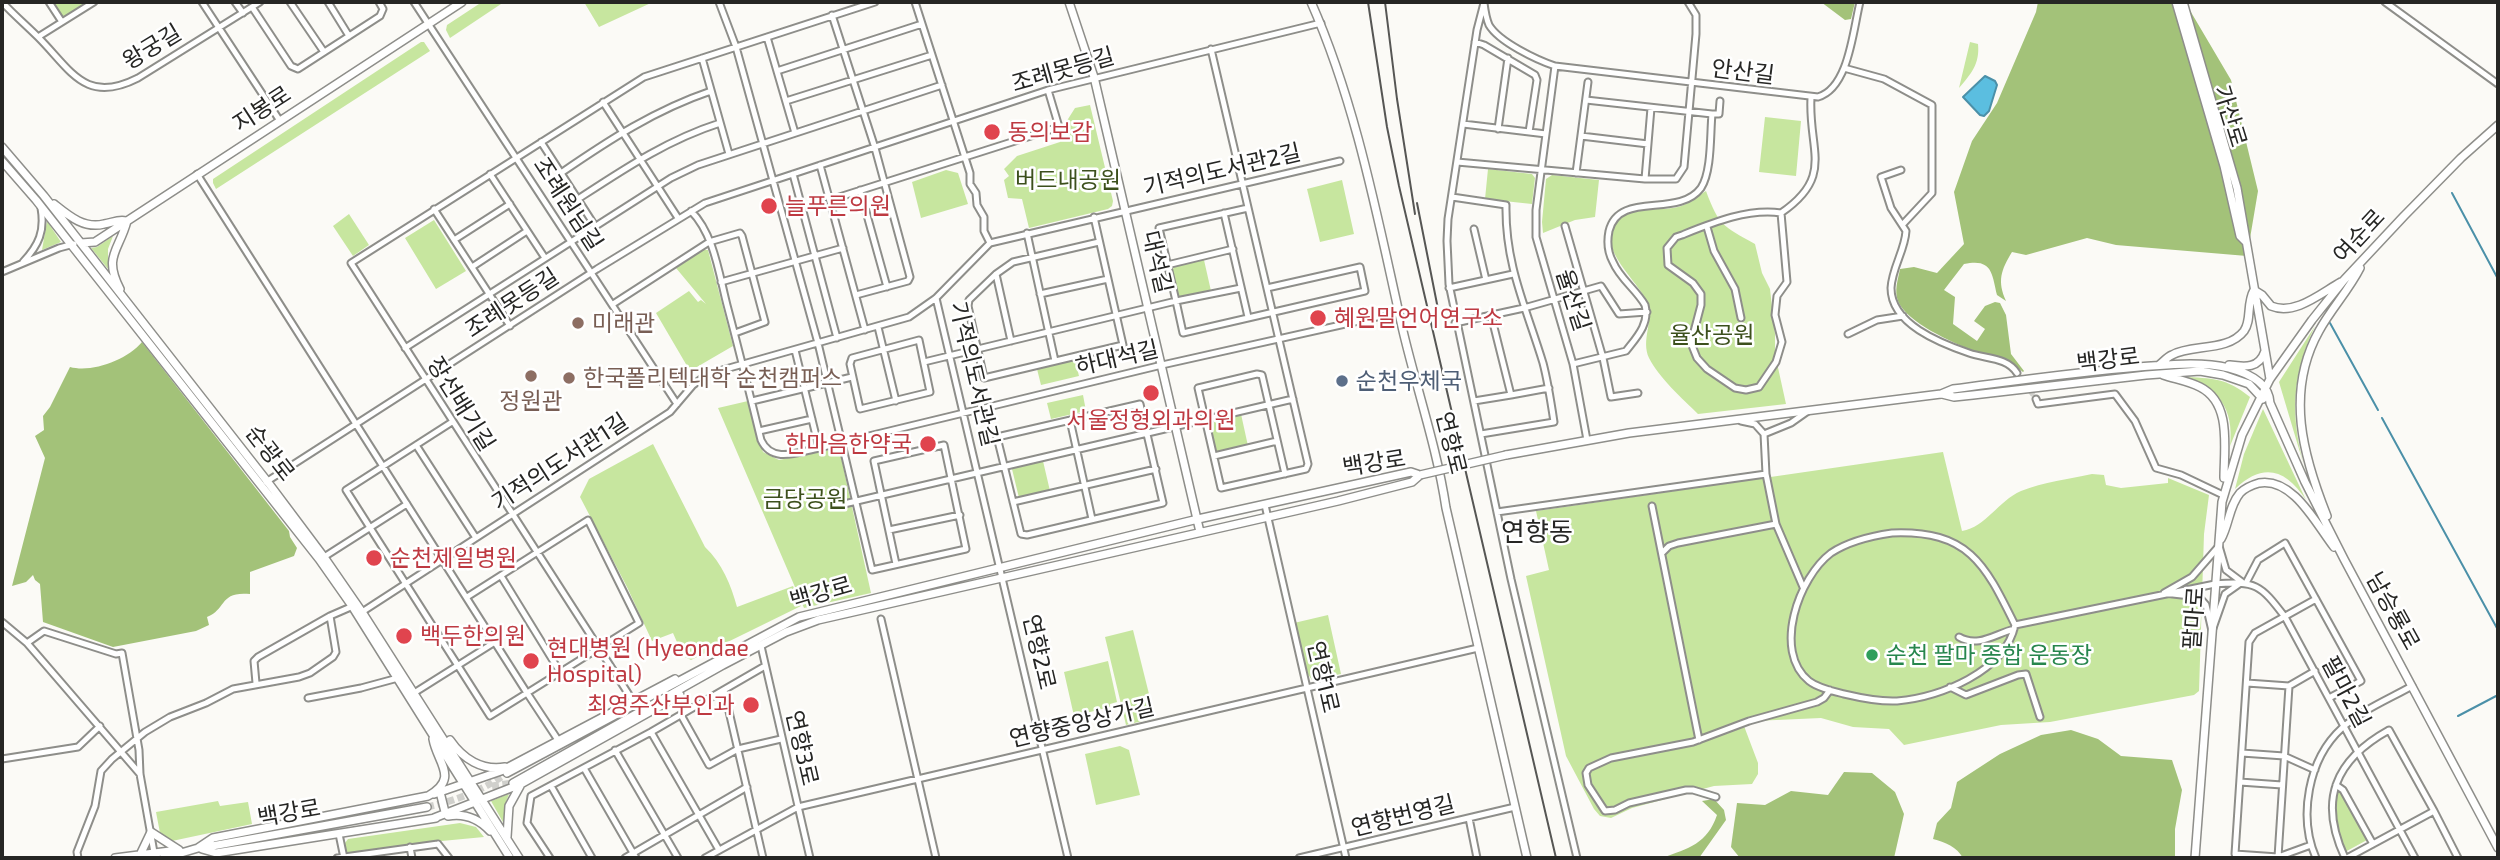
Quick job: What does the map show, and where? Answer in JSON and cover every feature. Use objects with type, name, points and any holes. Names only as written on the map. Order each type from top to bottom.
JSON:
[{"type":"main road","name":"지봉로","points":[[81,243],[95,242],[462,2]]},
{"type":"main road","name":"대석길","points":[[1069,2],[1094,77],[1200,532]]},
{"type":"main road","name":"연향로","points":[[1311,2],[1345,90],[1417,389],[1438,464],[1527,858]]},
{"type":"main road","name":"가산로","points":[[2176,2],[2224,166],[2240,236],[2245,241]]},
{"type":"main road","name":"가산로","points":[[2183,2],[2237,188],[2270,379]]},
{"type":"main road","name":"여순로","points":[[2265,387],[2344,280],[2433,187],[2498,125]]},
{"type":"main road","name":"순광로","points":[[2,147],[81,243],[324,557],[398,678],[504,840]]},
{"type":"main road","name":"순광로","points":[[2,162],[265,482],[354,605],[362,612],[414,693],[435,732]]},
{"type":"main road","points":[[44,196],[83,224],[102,225],[119,220],[127,221],[113,256],[112,269],[123,298]]},
{"type":"main road","points":[[2344,559],[2307,463],[2299,409],[2306,358],[2319,331],[2363,261]]},
{"type":"main road","points":[[2223,492],[2224,429],[2216,402],[2201,387],[2159,370],[2172,354],[2226,342],[2241,335],[2247,324],[2249,299],[2254,290],[2271,306],[2287,310],[2344,280]]},
{"type":"main road","points":[[2188,364],[2198,360],[2248,367],[2259,362],[2266,351]]},
{"type":"main road","name":"백강로","points":[[2159,370],[2188,364],[2229,368],[2252,376],[2265,387]]},
{"type":"main road","name":"백강로","points":[[722,662],[818,620],[1267,517],[1412,482],[1420,475],[1587,440],[1729,419],[1941,394],[1953,389],[2043,377],[2159,370],[2200,371],[2223,375],[2249,384],[2270,403]]},
{"type":"main road","name":"남승룡로","points":[[2265,387],[2305,482],[2498,848]]},
{"type":"main road","name":"팔마로","points":[[2195,858],[2223,492],[2242,435],[2265,387]]},
{"type":"main road","name":"백강로","points":[[506,770],[722,662],[799,617],[1198,519],[1411,472],[1420,475]]},
{"type":"main road","points":[[2219,544],[2239,495],[2253,485],[2273,482],[2283,485],[2294,495],[2344,559]]},
{"type":"main road","points":[[198,848],[213,838],[428,796],[469,784],[506,770],[706,662],[722,662]]},
{"type":"main road","points":[[434,818],[515,785],[666,704],[712,676],[722,662]]},
{"type":"main road","points":[[428,796],[440,787],[445,774],[444,762],[434,744],[435,732],[447,736],[457,750],[474,762],[506,770]]},
{"type":"main road","points":[[506,770],[515,785],[504,840],[510,858]]},
{"type":"main road","points":[[440,792],[445,813]]},
{"type":"main road","name":"백강로","points":[[115,858],[198,848],[427,807]]},
{"type":"main road","points":[[198,848],[216,853],[455,814],[474,818],[484,824],[504,840],[519,858]]},
{"type":"main road","points":[[140,855],[151,832],[180,850]]},
{"type":"main road","name":"백강로","points":[[164,858],[198,848]]},
{"type":"street","name":"왕궁길","points":[[2,2],[75,76],[104,89],[118,87],[138,78],[260,2]]},
{"type":"street","points":[[49,2],[62,22]]},
{"type":"street","points":[[38,37],[94,2]]},
{"type":"street","points":[[202,2],[280,121]]},
{"type":"street","points":[[235,2],[243,13]]},
{"type":"street","points":[[290,2],[324,52]]},
{"type":"street","points":[[328,2],[349,36]]},
{"type":"street","points":[[252,7],[293,68],[300,68],[382,14],[379,2]]},
{"type":"street","name":"조례원님길","points":[[414,2],[677,404]]},
{"type":"street","points":[[719,2],[736,47],[818,343],[872,570],[966,548],[944,444],[874,461],[896,564]]},
{"type":"street","name":"장선배기길","points":[[633,701],[351,263],[644,77],[875,2]]},
{"type":"street","points":[[915,2],[970,173],[970,184],[984,216],[984,231],[990,243]]},
{"type":"street","points":[[1484,2],[1475,42],[1452,197],[1447,241],[1449,288],[1497,512],[1577,858]]},
{"type":"street","points":[[1484,2],[1486,18],[1495,33],[1537,59],[1555,66]]},
{"type":"street","points":[[1457,162],[1645,179],[1673,180],[1680,176],[1684,167],[1696,22],[1696,15],[1688,2]]},
{"type":"street","points":[[1782,213],[1787,282],[1777,296],[1775,315],[1782,342],[1771,371],[1762,384],[1754,388],[1740,389],[1707,369],[1692,349],[1692,335],[1701,305],[1701,294],[1693,283],[1668,265],[1666,253],[1676,237],[1747,214],[1766,211],[1782,213],[1805,194],[1815,171],[1811,98],[1829,93],[1844,68],[1860,2]]},
{"type":"street","points":[[2385,2],[2498,84]]},
{"type":"street","points":[[832,15],[875,148],[910,277],[908,281],[856,295]]},
{"type":"street","name":"조례못등길","points":[[265,482],[678,218],[720,197],[1048,90],[1321,23]]},
{"type":"street","points":[[777,71],[922,24]]},
{"type":"street","points":[[767,37],[795,133]]},
{"type":"street","points":[[1475,42],[1532,71],[1537,80],[1529,132]]},
{"type":"street","points":[[1211,50],[1308,464],[1306,469],[1285,474],[1221,488],[1198,388],[1257,373],[1262,375],[1285,474]]},
{"type":"street","points":[[786,101],[932,55]]},
{"type":"street","points":[[702,58],[729,155]]},
{"type":"street","points":[[1498,129],[1508,58]]},
{"type":"street","name":"안산길","points":[[1555,66],[1811,98]]},
{"type":"street","name":"율산길","points":[[1555,66],[1536,210],[1536,237],[1573,364],[1587,440]]},
{"type":"street","points":[[1844,68],[1884,79],[1932,105],[1932,193],[1903,223]]},
{"type":"street","points":[[1576,173],[1588,82]]},
{"type":"street","points":[[405,348],[657,186],[698,165],[942,85]]},
{"type":"street","points":[[830,200],[1059,127],[1048,90]]},
{"type":"street","points":[[561,173],[622,132],[665,108],[711,91]]},
{"type":"street","points":[[1586,100],[1712,114],[1718,114],[1720,101]]},
{"type":"street","points":[[603,102],[678,218]]},
{"type":"street","points":[[1645,179],[1651,108]]},
{"type":"street","points":[[1573,364],[1626,351],[1644,326],[1647,312],[1642,299],[1612,261],[1608,239],[1611,226],[1626,211],[1678,204],[1688,200],[1700,189],[1707,172],[1712,114]]},
{"type":"street","points":[[578,199],[671,141],[720,123]]},
{"type":"street","points":[[1463,124],[1546,134]]},
{"type":"street","points":[[1581,136],[1648,144]]},
{"type":"street","points":[[541,142],[595,226]]},
{"type":"street","name":"기적의도서관2길","points":[[990,243],[1340,161]]},
{"type":"street","points":[[820,165],[865,330]]},
{"type":"street","points":[[1901,170],[1881,177],[1891,208],[1903,223],[1906,235],[1891,286],[1893,303],[1903,316],[1935,339],[1971,354],[2007,363],[2017,373]]},
{"type":"street","points":[[197,174],[558,740]]},
{"type":"street","points":[[490,174],[545,258]]},
{"type":"street","points":[[793,174],[837,338]]},
{"type":"street","points":[[860,190],[887,287]]},
{"type":"street","points":[[1452,197],[1506,205],[1507,242],[1513,274],[1549,388],[1555,422],[1481,434]]},
{"type":"street","points":[[454,240],[510,204]]},
{"type":"street","points":[[22,264],[32,253],[42,232],[40,205]]},
{"type":"street","points":[[1248,208],[1159,228],[1183,333],[1365,291],[1360,267],[1267,288]]},
{"type":"street","points":[[434,209],[510,326]]},
{"type":"street","points":[[691,211],[709,242],[759,432],[812,419]]},
{"type":"street","points":[[1224,213],[1248,317]]},
{"type":"street","points":[[1094,217],[1123,345],[984,378],[968,303],[996,274],[1013,262],[1099,242]]},
{"type":"street","points":[[1565,226],[1585,290],[1611,397],[1638,393]]},
{"type":"street","points":[[1707,227],[1714,251],[1735,289],[1741,318]]},
{"type":"street","points":[[1474,229],[1486,280]]},
{"type":"street","points":[[472,267],[527,231]]},
{"type":"street","points":[[1027,233],[1055,361]]},
{"type":"street","points":[[613,304],[709,242],[741,234],[765,322],[735,333]]},
{"type":"street","points":[[2,272],[71,244],[81,243]]},
{"type":"street","name":"기적의도서관길","points":[[990,243],[936,298],[1003,576]]},
{"type":"street","points":[[721,282],[843,248]]},
{"type":"street","points":[[1167,265],[1233,249]]},
{"type":"street","points":[[996,274],[1012,341]]},
{"type":"street","points":[[1449,288],[1513,274]]},
{"type":"street","points":[[1041,294],[1108,279]]},
{"type":"street","points":[[1455,323],[1524,308],[1601,286],[1619,314],[1647,312]]},
{"type":"street","points":[[923,362],[1241,288]]},
{"type":"street","name":"기적의도서관1길","points":[[362,612],[670,412],[702,377],[909,317],[936,298]]},
{"type":"street","name":"하대석길","points":[[759,432],[767,450],[779,455],[819,448],[1162,365],[1399,312]]},
{"type":"street","points":[[1492,315],[1511,395]]},
{"type":"street","points":[[1848,334],[1877,320],[1903,316]]},
{"type":"street","points":[[878,327],[896,401]]},
{"type":"street","points":[[919,340],[923,362],[930,393],[860,409],[852,377],[852,358],[919,340]]},
{"type":"street","points":[[795,350],[819,448]]},
{"type":"street","points":[[752,401],[852,377]]},
{"type":"street","points":[[1474,401],[1549,388]]},
{"type":"street","points":[[2036,399],[2038,404],[2117,395],[2136,424],[2156,468],[2223,492]]},
{"type":"street","points":[[844,504],[1293,399]]},
{"type":"street","points":[[1140,404],[1163,503],[1027,535],[1021,534],[997,437],[1070,420],[1140,404]]},
{"type":"street","points":[[1764,434],[1791,423],[1809,410]]},
{"type":"street","points":[[1729,419],[1755,424],[1764,434],[1766,474],[1776,524],[1803,587]]},
{"type":"street","points":[[1070,420],[1092,519]]},
{"type":"street","points":[[452,422],[346,490],[490,716],[639,623],[588,520],[467,597]]},
{"type":"street","points":[[1214,456],[1277,441]]},
{"type":"street","points":[[416,445],[476,538]]},
{"type":"street","points":[[1013,502],[1156,469]]},
{"type":"street","points":[[1497,512],[1766,474]]},
{"type":"street","points":[[324,557],[407,504]]},
{"type":"street","name":"연향1로","points":[[1265,505],[1346,858]]},
{"type":"street","points":[[1652,506],[1699,740]]},
{"type":"street","points":[[889,530],[960,515]]},
{"type":"street","points":[[1662,553],[1678,543],[1776,524]]},
{"type":"street","points":[[1892,533],[1931,536],[1950,541],[1976,557],[1999,592],[2015,627],[2008,646],[1993,663],[1976,675],[1950,687],[1896,701],[1874,700],[1815,685],[1805,678],[1795,658],[1792,644],[1793,622],[1803,587],[1823,560],[1846,546],[1892,533]]},
{"type":"street","points":[[2212,631],[2225,594],[2244,582],[2258,561],[2285,543],[2361,681],[2329,698]]},
{"type":"street","points":[[2164,593],[2192,577],[2219,544]]},
{"type":"street","name":"팔마2길","points":[[2219,544],[2226,570],[2268,595],[2285,617],[2413,857]]},
{"type":"street","points":[[501,576],[560,672]]},
{"type":"street","name":"연향2로","points":[[1003,576],[1068,858]]},
{"type":"street","points":[[1959,637],[1976,642],[2015,627],[2164,593],[2244,582]]},
{"type":"street","points":[[2164,593],[2199,597],[2206,606],[2212,631]]},
{"type":"street","points":[[2311,845],[2278,857],[2235,854],[2250,638],[2316,599]]},
{"type":"street","points":[[256,683],[254,661],[258,657],[354,605]]},
{"type":"street","points":[[78,858],[77,852],[94,806],[101,771],[137,738],[170,717],[233,689],[310,673],[332,657],[336,645],[331,634],[330,616]]},
{"type":"street","points":[[881,619],[936,858]]},
{"type":"street","points":[[2,622],[27,643],[139,774]]},
{"type":"street","points":[[27,643],[44,631],[116,654],[122,653],[140,758],[139,774],[154,855]]},
{"type":"street","points":[[414,693],[495,642]]},
{"type":"street","name":"연향3로","points":[[761,646],[810,858]]},
{"type":"street","name":"연향중앙상가길","points":[[705,858],[713,856],[719,850],[797,807],[1478,648]]},
{"type":"street","points":[[550,858],[527,823],[531,796],[651,732],[765,666]]},
{"type":"street","points":[[2247,683],[2288,686],[2315,671]]},
{"type":"street","points":[[1950,687],[1966,695],[2026,674],[2040,717]]},
{"type":"street","points":[[308,698],[398,678]]},
{"type":"street","points":[[2278,857],[2288,686]]},
{"type":"street","points":[[2316,858],[2311,845],[2307,813],[2315,770],[2326,748],[2344,726],[2412,686]]},
{"type":"street","points":[[724,690],[763,858]]},
{"type":"street","points":[[1716,797],[1686,790],[1629,803],[1608,811],[1601,808],[1586,777],[1589,768],[1611,758],[1699,740],[1749,721],[1817,702],[1830,690]]},
{"type":"street","points":[[681,715],[709,765],[738,749],[781,739]]},
{"type":"street","points":[[2,759],[78,747],[100,726]]},
{"type":"street","points":[[2434,811],[2346,858],[2334,828],[2332,807],[2336,785],[2358,750],[2389,730],[2434,811],[2458,858]]},
{"type":"street","points":[[651,732],[719,850]]},
{"type":"street","points":[[615,750],[678,858]]},
{"type":"street","points":[[2242,752],[2284,756],[2315,770]]},
{"type":"street","points":[[584,768],[634,856]]},
{"type":"street","points":[[2240,782],[2282,785]]},
{"type":"street","points":[[2336,785],[2343,790],[2373,844]]},
{"type":"street","points":[[551,786],[592,858]]},
{"type":"street","points":[[625,858],[634,856],[747,787]]},
{"type":"street","name":"연향번영길","points":[[1299,858],[1515,807]]},
{"type":"street","points":[[1469,818],[1477,858]]},
{"type":"street","points":[[339,834],[341,858],[377,855],[438,844],[446,858]]},
{"type":"street","points":[[410,847],[412,858]]},
{"type":"green space","points":[[53,2],[90,2],[64,19]]},
{"type":"green space","points":[[482,2],[504,2],[450,38],[447,25]]},
{"type":"green space","points":[[584,2],[653,2],[599,27]]},
{"type":"green space","points":[[1821,2],[1855,2],[1851,19],[1845,20]]},
{"type":"green space","points":[[2038,2],[2185,2],[2231,80],[2258,191],[2247,256],[2116,245],[2087,238],[2026,255],[2012,252],[2002,276],[2006,301],[1997,295],[1992,274],[1985,265],[1964,264],[1944,290],[1955,297],[1953,324],[1977,341],[1985,329],[1974,321],[1985,306],[2000,303],[2006,315],[2011,354],[2023,372],[2005,360],[1965,347],[1920,324],[1903,309],[1896,289],[1900,269],[1914,267],[1937,273],[1964,244],[1954,192],[1972,141],[1997,103]]},
{"type":"green space","points":[[424,42],[430,51],[216,189],[213,179]]},
{"type":"green space","points":[[1970,42],[1978,44],[1978,57],[1971,73],[1959,88]]},
{"type":"green space","name":"버드내공원","points":[[1090,105],[1112,206],[1029,228],[1022,199],[1008,198],[1004,180],[1009,176],[1004,169],[1017,156],[1060,142],[1063,127],[1075,108]]},
{"type":"green space","points":[[1765,117],[1801,121],[1796,176],[1759,172]]},
{"type":"green space","points":[[1488,169],[1532,174],[1535,178],[1532,204],[1485,199]]},
{"type":"green space","points":[[946,170],[958,173],[968,204],[921,218],[912,182]]},
{"type":"green space","points":[[1552,175],[1599,180],[1595,217],[1575,220],[1543,233],[1546,179]]},
{"type":"green space","points":[[1342,180],[1354,234],[1320,242],[1307,189]]},
{"type":"green space","name":"율산공원","points":[[1706,191],[1723,224],[1755,244],[1762,273],[1770,289],[1775,354],[1786,404],[1698,414],[1665,381],[1649,358],[1646,345],[1648,305],[1615,253],[1611,231],[1617,221],[1631,212],[1678,207]]},
{"type":"green space","points":[[349,214],[369,245],[353,256],[333,226]]},
{"type":"green space","points":[[434,220],[466,271],[436,289],[405,238]]},
{"type":"green space","points":[[47,221],[61,242],[42,250]]},
{"type":"green space","points":[[113,236],[108,249],[108,269],[91,248]]},
{"type":"green space","points":[[703,250],[708,250],[733,346],[690,371],[656,313],[689,291],[698,302],[701,300],[706,304],[676,268]]},
{"type":"green space","points":[[1204,260],[1211,291],[1182,298],[1178,295],[1172,270],[1175,266]]},
{"type":"green space","points":[[2315,326],[2300,367],[2295,405],[2299,444],[2310,486],[2279,382]]},
{"type":"green space","points":[[142,342],[289,531],[297,548],[294,556],[250,572],[250,594],[228,598],[218,610],[207,617],[209,625],[196,631],[113,647],[43,622],[40,584],[33,575],[26,582],[12,586],[45,458],[35,436],[44,430],[43,416],[70,367],[88,368],[109,363],[128,354]]},
{"type":"green space","points":[[1075,360],[1079,376],[1041,385],[1037,369]]},
{"type":"green space","points":[[2182,377],[2219,380],[2250,397],[2230,446],[2229,420],[2221,401],[2205,387]]},
{"type":"green space","points":[[1083,395],[1086,411],[1051,419],[1047,403]]},
{"type":"green space","name":"금당공원","points":[[748,401],[763,452],[779,460],[839,448],[871,593],[804,608],[718,408]]},
{"type":"green space","points":[[2263,409],[2306,500],[2290,481],[2274,473],[2255,475],[2235,489],[2244,454]]},
{"type":"green space","points":[[1241,414],[1248,446],[1215,453],[1209,424]]},
{"type":"green space","points":[[653,444],[705,547],[725,575],[737,607],[793,586],[801,606],[691,660],[683,656],[673,633],[652,641],[580,497],[589,479]]},
{"type":"green space","name":"순천 팔마 종합 운동장","points":[[1943,452],[1962,531],[1978,524],[2021,491],[2092,474],[2104,475],[2106,485],[2121,488],[2168,483],[2168,478],[2209,495],[2204,534],[2199,691],[2194,695],[2050,722],[2001,725],[1904,745],[1889,729],[1853,727],[1821,718],[1754,721],[1744,726],[1758,763],[1758,774],[1752,784],[1714,786],[1632,808],[1611,818],[1600,816],[1566,756],[1526,576],[1549,570],[1536,511]]},
{"type":"green space","points":[[1043,461],[1050,491],[1019,498],[1012,469]]},
{"type":"green space","points":[[1328,615],[1341,674],[1312,680],[1307,673],[1294,623]]},
{"type":"green space","points":[[1133,630],[1155,718],[1126,725],[1105,637]]},
{"type":"green space","points":[[1108,661],[1117,702],[1110,704],[1110,707],[1074,716],[1064,672]]},
{"type":"green space","points":[[2071,730],[2098,739],[2121,756],[2172,760],[2182,790],[2175,829],[2175,858],[1963,858],[1950,846],[1933,839],[1937,823],[1951,808],[1957,782],[2000,754],[2041,735]]},
{"type":"green space","points":[[1120,746],[1129,750],[1140,795],[1096,805],[1085,754]]},
{"type":"green space","points":[[1844,772],[1872,773],[1895,792],[1904,814],[1894,858],[1740,858],[1731,847],[1737,803],[1765,805],[1791,791],[1828,795]]},
{"type":"green space","points":[[2336,792],[2340,792],[2367,840],[2345,852],[2336,822]]},
{"type":"green space","points":[[509,794],[504,807],[504,824],[491,801]]},
{"type":"green space","points":[[1714,799],[1724,810],[1726,820],[1699,858],[1662,858],[1689,848],[1708,833],[1717,815],[1702,801]]},
{"type":"green space","points":[[218,801],[220,806],[248,802],[252,824],[172,841],[160,833],[156,812]]},
{"type":"green space","points":[[460,823],[476,827],[484,837],[346,854],[345,843],[348,839]]},
{"type":"water","points":[[1985,76],[1997,85],[1989,111],[1984,116],[1963,97]]},
{"type":"waterway","points":[[2452,193],[2498,279]]},
{"type":"waterway","points":[[2330,323],[2378,410]]},
{"type":"waterway","points":[[2382,418],[2498,630]]},
{"type":"waterway","points":[[2458,716],[2498,695]]},
{"type":"tunnel","points":[[2017,373],[2036,399]]},
{"type":"tunnel","points":[[427,807],[469,794],[507,773]]},
{"type":"tunnel","points":[[492,786],[513,783]]},
{"type":"railway","points":[[1368,2],[1399,186],[1556,858]]},
{"type":"railway","points":[[1385,2],[1415,214]]},
{"type":"railway","points":[[1417,203],[1438,309]]},
{"type":"place","name":"동의보감","points":[[992,132]]},
{"type":"place","name":"늘푸른의원","points":[[769,206]]},
{"type":"place","name":"혜원말언어연구소","points":[[1318,318]]},
{"type":"place","name":"미래관","points":[[578,323]]},
{"type":"place","name":"정원관","points":[[531,376]]},
{"type":"place","name":"한국폴리텍대학 순천캠퍼스","points":[[569,378]]},
{"type":"place","name":"순천우체국","points":[[1342,381]]},
{"type":"place","name":"서울정형외과의원","points":[[1151,393]]},
{"type":"place","name":"한마음한약국","points":[[928,444]]},
{"type":"place","name":"순천제일병원","points":[[374,558]]},
{"type":"place","name":"백두한의원","points":[[404,636]]},
{"type":"place","name":"순천 팔마 종합 운동장","points":[[1872,655]]},
{"type":"place","name":"현대병원 (Hyeondae Hospital)","points":[[531,661]]},
{"type":"place","name":"최영주산부인과","points":[[751,705]]},
{"type":"district","name":"연향동","points":[[1537,532]]}]
